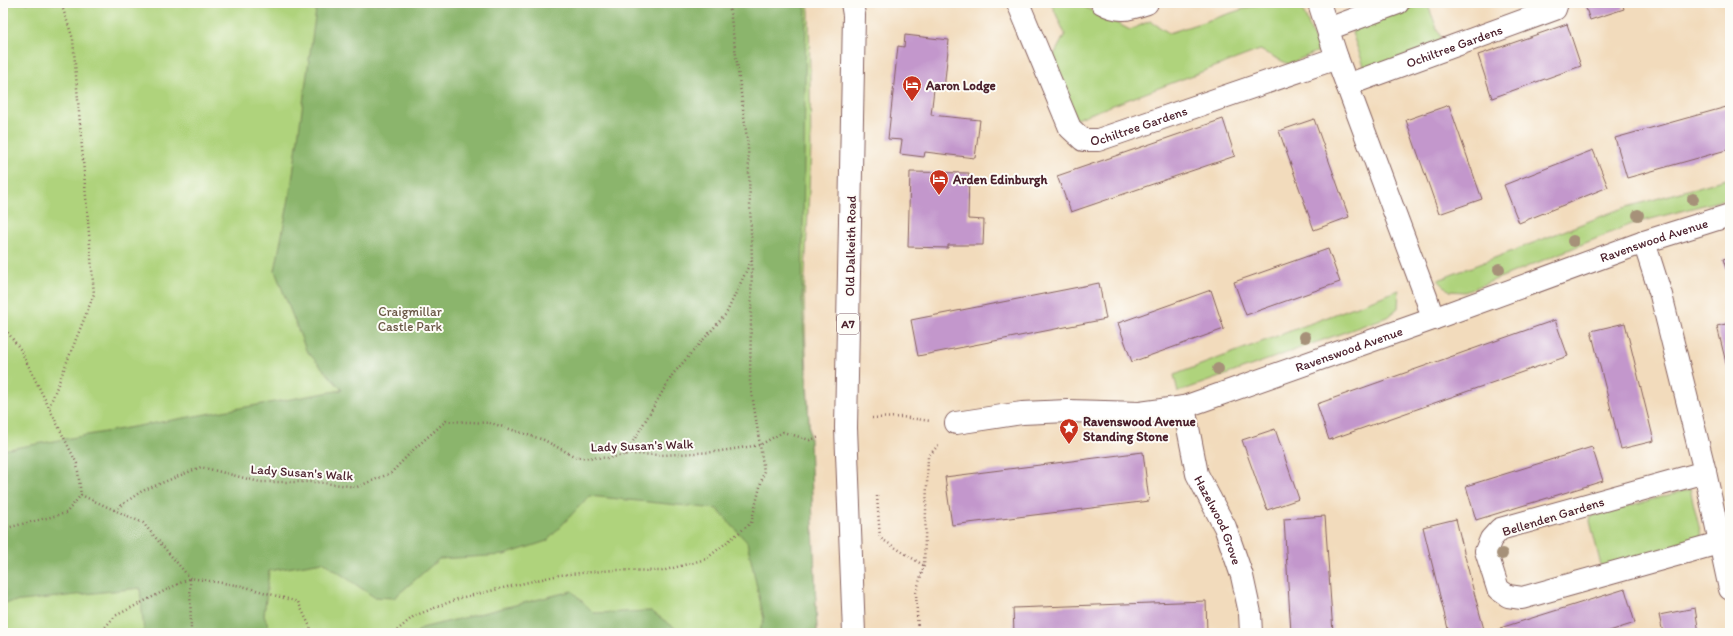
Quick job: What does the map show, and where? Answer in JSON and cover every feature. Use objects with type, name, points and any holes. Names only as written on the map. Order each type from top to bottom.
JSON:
[{"type":"street","name":"Old Dalkeith Road","points":[[852,3],[854,23],[846,428],[854,633]]},
{"type":"street","name":"Ochiltree Gardens","points":[[1018,3],[1070,128],[1083,140],[1098,140],[1337,58]]},
{"type":"street","points":[[1102,3],[1112,9],[1125,10],[1147,3]]},
{"type":"street","points":[[1319,3],[1337,58],[1433,319]]},
{"type":"street","points":[[1328,29],[1398,3]]},
{"type":"street","name":"Ochiltree Gardens","points":[[1347,84],[1555,9],[1557,3]]},
{"type":"street","name":"Ravenswood Avenue","points":[[956,423],[1022,414],[1068,411],[1140,412],[1184,406],[1433,319],[1644,242],[1730,215]]},
{"type":"street","points":[[1644,242],[1661,295],[1705,472],[1730,589]]},
{"type":"street","name":"Hazelwood Grove","points":[[1184,406],[1197,474],[1225,527],[1242,576],[1250,613],[1252,633]]},
{"type":"street","name":"Bellenden Gardens","points":[[1705,472],[1500,529],[1491,539],[1486,551],[1498,589],[1508,596],[1522,598],[1719,543]]},
{"type":"path","points":[[49,407],[94,294],[73,39],[61,3]]},
{"type":"path","points":[[394,633],[414,616],[460,598],[559,575],[614,570],[662,571],[706,559],[751,523],[764,471],[750,381],[752,260],[748,146],[730,3]]},
{"type":"path","points":[[625,455],[673,374],[726,314],[752,260]]},
{"type":"path","points":[[3,326],[20,349],[77,464],[81,495],[66,512],[3,529]]},
{"type":"path","points":[[879,418],[902,418],[956,423]]},
{"type":"path","name":"Lady Susan's Walk","points":[[114,510],[142,491],[201,468],[260,482],[316,482],[357,487],[390,474],[414,449],[446,421],[491,423],[544,440],[576,457],[608,458],[625,455],[714,452],[760,445],[783,432],[810,440],[846,428]]},
{"type":"path","points":[[918,633],[916,593],[924,565],[928,457],[956,423]]},
{"type":"path","points":[[848,489],[876,491],[880,538],[924,565]]},
{"type":"path","points":[[81,495],[143,523],[190,578],[191,633]]},
{"type":"path","points":[[100,633],[115,616],[190,578],[242,586],[298,602],[313,633]]},
{"type":"green space","name":"Craigmillar Castle Park","points":[[3,3],[807,3],[809,10],[811,147],[804,297],[817,633],[3,633]]},
{"type":"green space","name":"Craigmillar Castle Park","points":[[317,3],[804,3],[806,10],[802,303],[810,440],[817,633],[759,633],[764,619],[747,542],[717,509],[589,496],[547,541],[504,555],[439,559],[394,598],[374,597],[323,562],[269,571],[264,616],[272,633],[144,633],[140,588],[3,603],[3,450],[342,390],[306,350],[275,271],[291,188]]},
{"type":"green space","points":[[1051,3],[1077,3],[1130,30],[1150,21],[1169,33],[1262,3],[1300,3],[1319,51],[1288,64],[1260,50],[1076,119],[1053,57],[1065,34]]},
{"type":"green space","points":[[1423,3],[1427,3],[1442,41],[1370,69],[1364,66],[1352,33],[1355,27]]},
{"type":"green space","points":[[1730,178],[1730,198],[1632,224],[1465,292],[1449,291],[1438,280],[1620,209]]},
{"type":"green space","points":[[1399,290],[1398,308],[1387,317],[1178,392],[1174,375]]},
{"type":"green space","points":[[1690,489],[1702,539],[1602,570],[1589,517]]},
{"type":"green space","points":[[572,591],[594,613],[651,611],[682,633],[416,633],[422,628]]},
{"type":"building","points":[[1584,3],[1622,3],[1624,9],[1590,20]]},
{"type":"building","points":[[1567,24],[1581,66],[1492,98],[1478,55]]},
{"type":"building","name":"Aaron Lodge","points":[[905,35],[949,40],[944,90],[934,89],[931,115],[980,120],[975,158],[925,152],[924,157],[900,154],[902,140],[888,139],[898,46],[904,47]]},
{"type":"building","points":[[1449,105],[1482,199],[1439,214],[1406,120]]},
{"type":"building","points":[[1730,106],[1730,149],[1627,178],[1615,138]]},
{"type":"building","points":[[1223,119],[1235,156],[1071,212],[1057,176]]},
{"type":"building","points":[[1314,119],[1349,217],[1314,230],[1279,131]]},
{"type":"building","points":[[1593,150],[1608,187],[1519,223],[1504,185]]},
{"type":"building","name":"Arden Edinburgh","points":[[910,172],[969,173],[968,219],[984,220],[983,245],[948,245],[948,248],[908,247]]},
{"type":"building","points":[[1328,249],[1340,282],[1246,315],[1234,282]]},
{"type":"building","points":[[1730,257],[1730,281],[1723,259]]},
{"type":"building","points":[[1099,283],[1106,319],[918,356],[911,320]]},
{"type":"building","points":[[1211,290],[1224,329],[1132,362],[1118,323]]},
{"type":"building","points":[[1555,320],[1568,356],[1329,440],[1317,404]]},
{"type":"building","points":[[1625,323],[1654,441],[1621,449],[1591,331]]},
{"type":"building","points":[[1730,323],[1730,375],[1729,375],[1717,326]]},
{"type":"building","points":[[1275,429],[1299,499],[1267,510],[1242,440]]},
{"type":"building","points":[[1592,447],[1603,481],[1476,520],[1466,486]]},
{"type":"building","points":[[1143,452],[1149,501],[952,525],[945,477]]},
{"type":"building","points":[[1325,516],[1333,633],[1291,633],[1284,519]]},
{"type":"building","points":[[1456,519],[1485,633],[1449,633],[1423,527]]},
{"type":"building","points":[[1625,589],[1635,623],[1603,633],[1502,633],[1500,628]]},
{"type":"building","points":[[1206,601],[1207,633],[1014,633],[1013,608]]},
{"type":"building","points":[[1695,608],[1699,633],[1663,633],[1659,615]]},
{"type":"place","name":"Aaron Lodge","points":[[912,102]]},
{"type":"place","name":"Arden Edinburgh","points":[[939,196]]},
{"type":"place","name":"Ravenswood Avenue Standing Stone","points":[[1069,445]]}]
